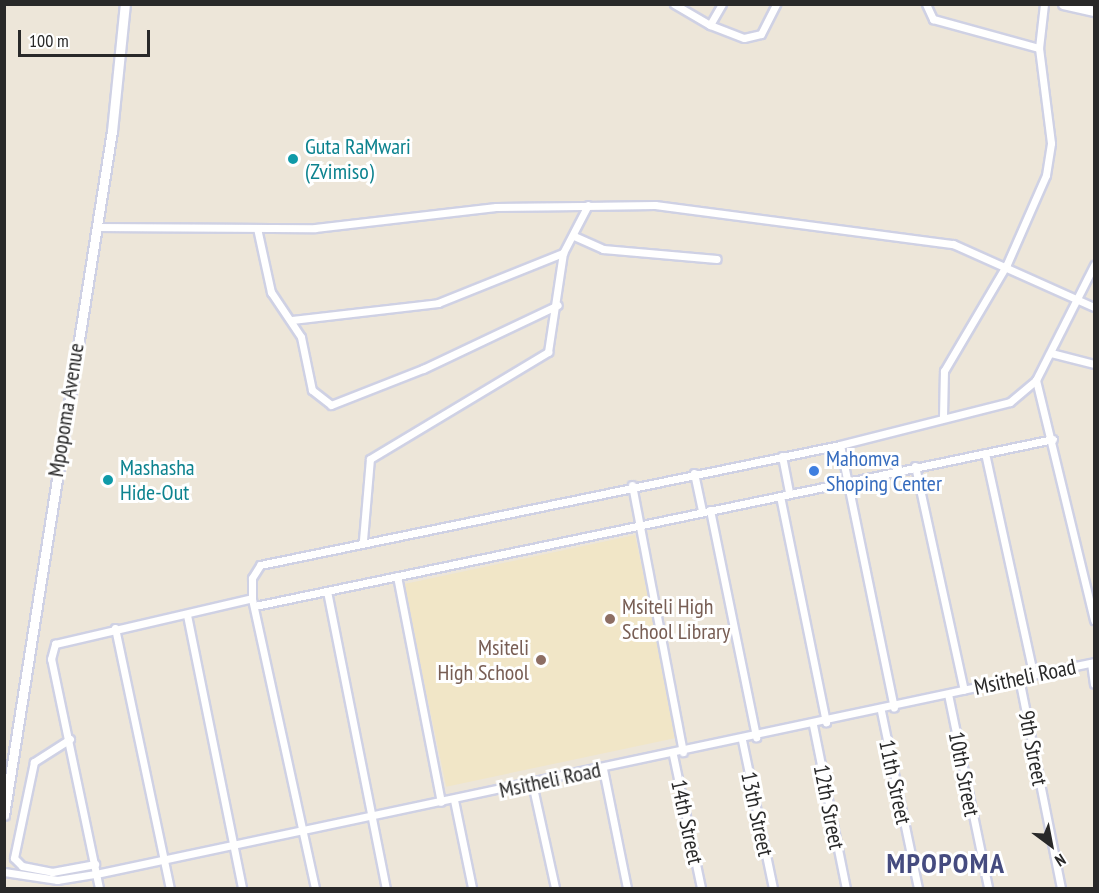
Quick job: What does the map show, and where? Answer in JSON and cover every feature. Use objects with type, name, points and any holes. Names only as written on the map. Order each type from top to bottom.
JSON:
[{"type":"street","name":"Mpopoma Avenue","points":[[4,815],[96,226],[125,4]]},
{"type":"street","points":[[674,4],[734,38],[756,38],[776,4]]},
{"type":"street","points":[[710,25],[722,4]]},
{"type":"street","points":[[926,4],[933,19],[1040,48]]},
{"type":"street","points":[[943,417],[944,371],[1007,264],[1039,193],[1051,143],[1040,48],[1044,4]]},
{"type":"street","points":[[1062,4],[1095,11]]},
{"type":"street","points":[[363,540],[370,459],[540,362],[554,338],[563,253],[574,236],[588,205]]},
{"type":"street","points":[[96,226],[315,228],[496,207],[655,205],[953,244],[1007,264],[1095,307]]},
{"type":"street","points":[[257,228],[271,292],[292,320],[312,390],[331,405],[423,369],[558,305]]},
{"type":"street","points":[[574,236],[603,249],[717,259]]},
{"type":"street","points":[[292,320],[438,303],[563,253]]},
{"type":"street","points":[[315,888],[254,602],[252,578],[267,560],[840,445],[943,417],[1010,402],[1036,380],[1095,265]]},
{"type":"street","points":[[1051,352],[1095,364]]},
{"type":"street","points":[[1036,380],[1053,439],[1095,620]]},
{"type":"street","points":[[99,888],[51,651],[59,640],[254,602],[327,591],[848,480],[1053,439]]},
{"type":"street","points":[[840,445],[894,708]]},
{"type":"street","points":[[985,453],[1034,674]]},
{"type":"street","points":[[782,456],[789,494]]},
{"type":"street","points":[[915,466],[964,690]]},
{"type":"street","points":[[694,473],[706,511],[756,737]]},
{"type":"street","points":[[632,485],[683,752]]},
{"type":"street","points":[[780,496],[826,722]]},
{"type":"street","points":[[397,576],[441,802]]},
{"type":"street","points":[[327,591],[386,888]]},
{"type":"street","points":[[187,615],[242,888]]},
{"type":"street","points":[[115,628],[170,888]]},
{"type":"street","points":[[1093,663],[1095,684]]},
{"type":"street","name":"Msitheli Road","points":[[4,872],[57,880],[96,874],[673,755],[894,708],[1034,674],[1093,663]]},
{"type":"street","name":"9th Street","points":[[1019,678],[1061,888]]},
{"type":"street","name":"10th Street","points":[[948,694],[988,888]]},
{"type":"street","name":"11th Street","points":[[880,711],[918,888]]},
{"type":"street","name":"12th Street","points":[[813,725],[846,888]]},
{"type":"street","points":[[70,739],[34,762],[14,858],[22,866],[52,872],[95,864]]},
{"type":"street","name":"13th Street","points":[[742,740],[773,888]]},
{"type":"street","name":"14th Street","points":[[673,755],[701,888]]},
{"type":"street","points":[[603,769],[627,888]]},
{"type":"street","points":[[532,783],[555,888]]},
{"type":"street","points":[[454,800],[472,888]]},
{"type":"shaded area","name":"Msiteli High School","points":[[635,535],[678,737],[446,787],[403,584]]},
{"type":"place","name":"Guta RaMwari (Zvimiso)","points":[[293,159]]},
{"type":"place","name":"Mahomva Shoping Center","points":[[814,471]]},
{"type":"place","name":"Mashasha Hide-Out","points":[[108,480]]},
{"type":"place","name":"Msiteli High School Library","points":[[610,619]]},
{"type":"place","name":"Msiteli High School","points":[[541,660]]},
{"type":"district","name":"MPOPOMA","points":[[946,863]]}]
